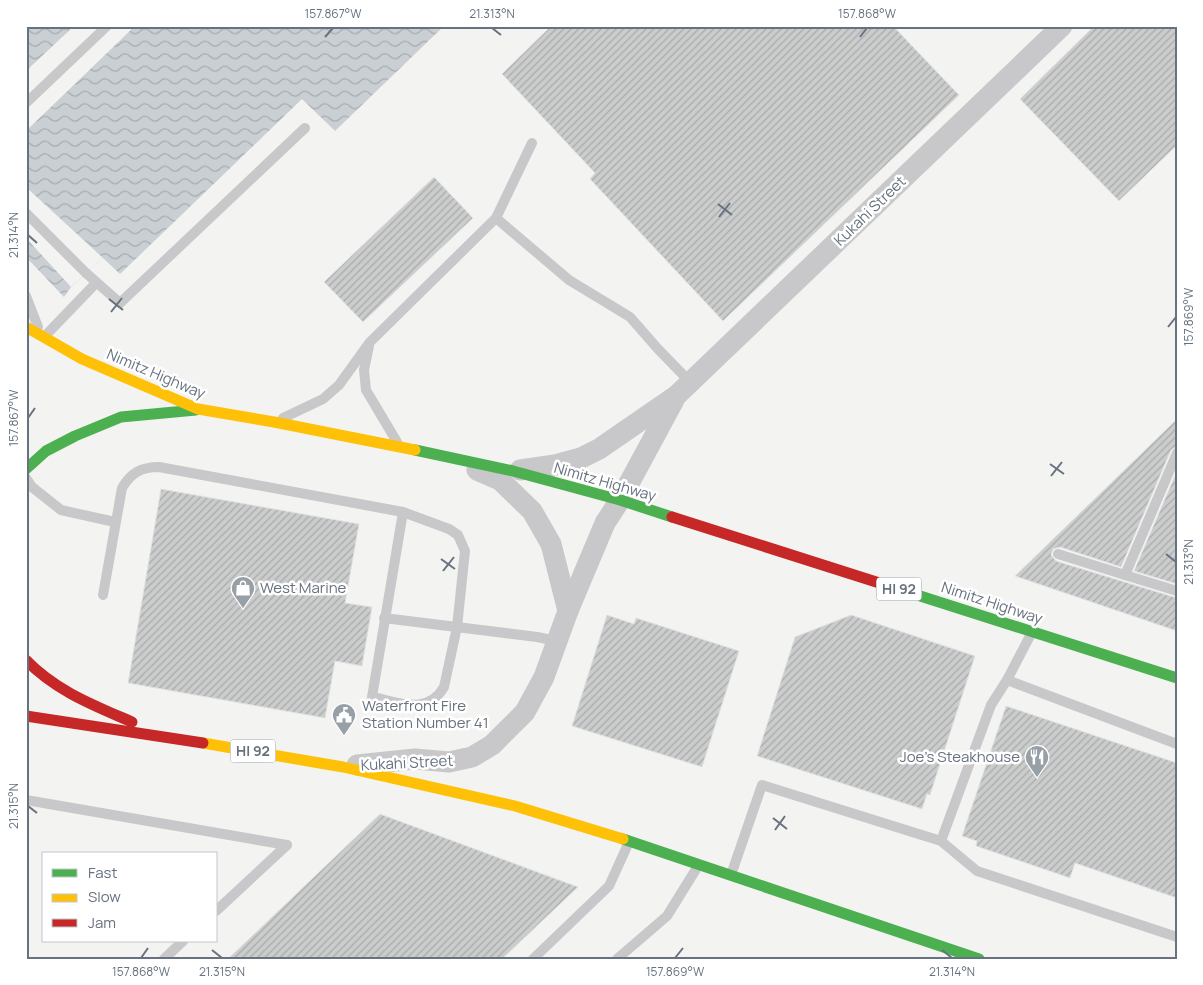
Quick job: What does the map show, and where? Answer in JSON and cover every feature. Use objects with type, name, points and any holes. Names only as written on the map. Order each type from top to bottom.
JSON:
[{"type":"main road","name":"Nimitz Highway","points":[[26,327],[82,358],[198,410],[274,422],[401,447],[513,471],[620,500],[1177,678]]},
{"type":"main road","points":[[26,469],[46,451],[75,436],[121,417],[198,410]]},
{"type":"main road","points":[[26,660],[37,673],[70,694],[163,736]]},
{"type":"main road","name":"HI 92","points":[[26,716],[163,736],[343,767],[515,806],[630,841],[979,959]]},
{"type":"street","name":"Kukahi Street","points":[[513,471],[555,466],[582,458],[599,449],[684,389],[1062,26]]},
{"type":"street","name":"Kukahi Street","points":[[343,767],[415,759],[449,762],[472,757],[492,745],[512,727],[525,712],[544,676],[605,523],[684,389]]},
{"type":"street","points":[[449,458],[500,480],[532,511],[551,544],[568,612]]},
{"type":"lane","points":[[26,104],[107,26]]},
{"type":"lane","points":[[26,213],[96,283],[120,303],[305,128]]},
{"type":"lane","points":[[274,422],[322,399],[339,385],[370,342],[496,218],[532,143]]},
{"type":"lane","points":[[496,218],[570,280],[630,317],[658,349],[684,389]]},
{"type":"lane","points":[[26,296],[43,338],[96,283]]},
{"type":"lane","points":[[370,342],[364,370],[366,390],[401,447]]},
{"type":"lane","points":[[1125,575],[1177,453]]},
{"type":"lane","points":[[103,595],[119,496],[127,479],[134,473],[150,467],[159,467],[403,512],[449,529],[458,535],[466,551],[457,627],[444,687],[432,701],[417,706],[372,697],[403,512]]},
{"type":"lane","points":[[26,478],[32,487],[61,510],[115,522]]},
{"type":"lane","points":[[1058,554],[1177,591]]},
{"type":"lane","points":[[384,618],[557,641]]},
{"type":"lane","points":[[941,841],[991,705],[1007,680],[1032,631]]},
{"type":"lane","points":[[1007,680],[1177,744]]},
{"type":"lane","points":[[730,876],[762,785],[941,841],[977,871],[1177,937]]},
{"type":"lane","points":[[26,800],[287,845],[218,909]]},
{"type":"lane","points":[[533,959],[608,886],[630,841]]},
{"type":"lane","points":[[617,959],[667,916],[699,865]]},
{"type":"lane","points":[[164,959],[182,942]]},
{"type":"water","points":[[26,26],[444,26],[335,131],[302,99],[120,274],[103,258],[71,287],[64,297],[26,257]]},
{"type":"pier","points":[[74,26],[135,26],[26,131],[26,71]]},
{"type":"pier","points":[[26,187],[103,258],[71,287],[26,238]]},
{"type":"building","points":[[551,26],[893,26],[959,95],[723,321],[590,179],[595,173],[502,74]]},
{"type":"building","points":[[1094,26],[1177,26],[1177,145],[1119,201],[1020,99]]},
{"type":"building","points":[[434,177],[473,218],[363,322],[324,282]]},
{"type":"building","points":[[1177,419],[1177,446],[1171,450],[1121,567],[1060,547],[1053,549],[1051,555],[1056,561],[1177,598],[1177,631],[1015,576]]},
{"type":"building","points":[[1177,471],[1177,584],[1134,571]]},
{"type":"building","points":[[161,489],[359,524],[345,603],[372,607],[362,666],[335,661],[325,718],[128,683]]},
{"type":"building","points":[[607,615],[634,624],[636,618],[739,651],[702,767],[572,726]]},
{"type":"building","points":[[851,615],[975,656],[930,795],[927,794],[922,809],[757,756],[795,637]]},
{"type":"building","points":[[1006,706],[1177,763],[1177,898],[1075,863],[1070,878],[976,846],[977,841],[962,836]]},
{"type":"building","points":[[380,814],[578,887],[502,959],[228,959]]},
{"type":"traffic: fast","points":[[26,469],[46,451],[75,436],[121,417],[196,410]]},
{"type":"traffic: fast","points":[[415,450],[513,471],[620,500],[672,517]]},
{"type":"traffic: fast","points":[[892,587],[1177,678]]},
{"type":"traffic: fast","points":[[623,839],[979,959]]},
{"type":"traffic: slow","points":[[26,327],[82,359],[198,409],[415,450]]},
{"type":"traffic: slow","points":[[203,743],[343,767],[515,806],[623,839]]},
{"type":"traffic: jam","points":[[672,517],[892,587]]},
{"type":"traffic: jam","points":[[26,660],[62,689],[132,722]]},
{"type":"traffic: jam","points":[[26,716],[203,743]]},
{"type":"place","name":"West Marine","points":[[243,609]]},
{"type":"place","name":"Waterfront Fire Station Number 41","points":[[344,736]]},
{"type":"place","name":"Joe’s Steakhouse","points":[[1037,778]]}]
